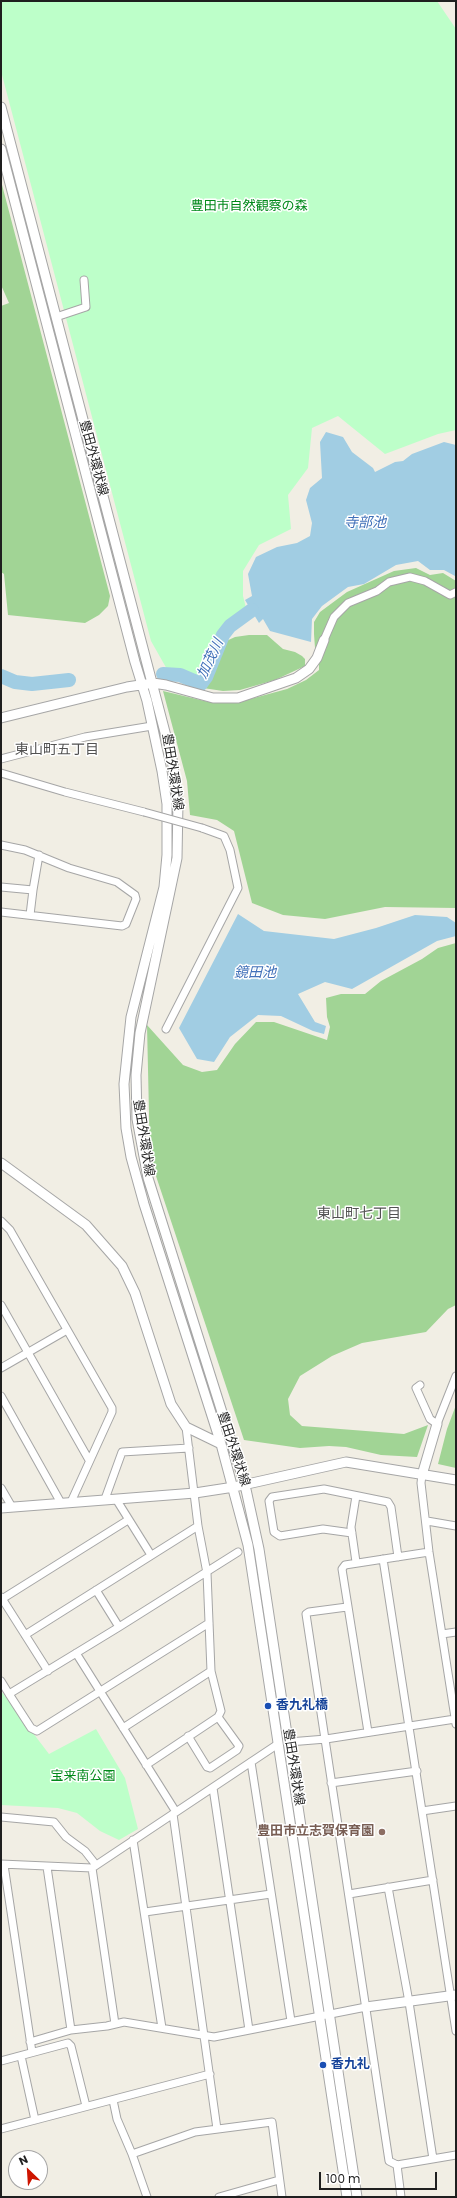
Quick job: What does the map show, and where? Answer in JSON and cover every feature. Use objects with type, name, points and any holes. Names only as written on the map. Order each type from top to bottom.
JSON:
[{"type":"street","name":"豊田外環状線","points":[[1,107],[172,759],[178,802],[179,830],[177,858],[172,891],[140,1033],[136,1075],[137,1119],[148,1178],[245,1484],[259,1549],[357,2197]]},
{"type":"street","name":"豊田外環状線","points":[[1,149],[152,726],[168,804],[167,855],[164,887],[131,1017],[124,1084],[126,1128],[131,1157],[144,1204],[221,1444],[234,1487],[248,1545],[320,2015],[346,2197]]},
{"type":"street","points":[[56,317],[86,307],[84,280]]},
{"type":"street","points":[[1,718],[141,684],[153,683],[166,685],[213,698],[238,698],[296,678],[309,669],[317,658],[334,617],[348,603],[377,591],[389,582],[410,577],[425,581],[450,595],[456,592]]},
{"type":"street","points":[[1,759],[85,737],[152,726]]},
{"type":"street","points":[[1,773],[58,790],[202,828],[224,836],[230,850],[238,888],[166,1029]]},
{"type":"street","points":[[1,845],[39,855],[69,868],[117,882],[135,895],[136,899],[126,924],[122,926],[1,912]]},
{"type":"street","points":[[30,915],[39,855]]},
{"type":"street","points":[[1,887],[33,890]]},
{"type":"street","points":[[1,1162],[86,1225],[127,1273],[135,1292],[168,1398],[186,1427],[198,1526],[207,1572],[211,1671],[221,1711],[218,1717],[146,1765]]},
{"type":"street","points":[[1,1221],[10,1230],[68,1330],[112,1412],[71,1502]]},
{"type":"street","points":[[1,1305],[89,1460]]},
{"type":"street","points":[[1,1368],[68,1330]]},
{"type":"street","points":[[289,1742],[326,1739],[410,1725],[456,1721],[429,1552],[427,1521],[421,1484],[422,1475],[437,1424],[456,1376]]},
{"type":"street","points":[[420,1385],[416,1388],[430,1418],[437,1424]]},
{"type":"street","points":[[1,1396],[61,1503]]},
{"type":"street","points":[[186,1427],[221,1444]]},
{"type":"street","points":[[105,1499],[122,1452],[189,1448]]},
{"type":"street","points":[[1,1508],[195,1493],[234,1487],[346,1462],[456,1480]]},
{"type":"street","points":[[1,1488],[12,1507]]},
{"type":"street","points":[[352,1533],[323,1529],[280,1536],[274,1532],[269,1501],[272,1497],[324,1489],[388,1502],[390,1504],[398,1557]]},
{"type":"street","points":[[356,1496],[352,1533],[356,1562]]},
{"type":"street","points":[[116,1499],[151,1555]]},
{"type":"street","points":[[48,1671],[2,1598],[128,1520]]},
{"type":"street","points":[[427,1521],[456,1526]]},
{"type":"street","points":[[24,1635],[198,1526]]},
{"type":"street","points":[[9,1694],[119,1628],[238,1552]]},
{"type":"street","points":[[368,1732],[342,1569],[345,1565],[356,1562],[429,1552]]},
{"type":"street","points":[[383,1559],[433,1880],[453,1995],[456,2030]]},
{"type":"street","points":[[96,1590],[119,1628]]},
{"type":"street","points":[[347,1607],[308,1612],[306,1614],[389,2161],[397,2165],[456,2155]]},
{"type":"street","points":[[1,1681],[31,1728],[37,1731],[209,1623]]},
{"type":"street","points":[[442,1634],[456,1632]]},
{"type":"street","points":[[76,1653],[174,1813],[217,2129]]},
{"type":"street","points":[[123,1728],[211,1671]]},
{"type":"street","points":[[188,1736],[207,1767],[210,1768],[237,1750],[239,1746],[218,1717]]},
{"type":"street","points":[[32,2052],[2,1865],[47,1867],[94,1866],[278,1744]]},
{"type":"street","points":[[252,1762],[291,2021]]},
{"type":"street","points":[[331,1783],[417,1771]]},
{"type":"street","points":[[213,1788],[249,2030]]},
{"type":"street","points":[[422,1811],[456,1806]]},
{"type":"street","points":[[1,1817],[54,1822],[66,1837],[85,1851],[94,1866],[115,2024]]},
{"type":"street","points":[[134,1840],[162,2028]]},
{"type":"street","points":[[47,1867],[71,2030]]},
{"type":"street","points":[[349,1894],[433,1880]]},
{"type":"street","points":[[388,1887],[409,2002],[433,2159]]},
{"type":"street","points":[[145,1912],[271,1894]]},
{"type":"street","points":[[30,2042],[71,2030],[124,2022],[214,2037],[330,2013],[453,1995]]},
{"type":"street","points":[[1,2061],[68,2043],[71,2046],[86,2106]]},
{"type":"street","points":[[21,2056],[35,2120]]},
{"type":"street","points":[[1,2129],[210,2074]]},
{"type":"street","points":[[113,2100],[117,2118],[132,2154],[147,2197]]},
{"type":"street","points":[[132,2154],[195,2132],[272,2122],[282,2197]]},
{"type":"street","points":[[397,2165],[401,2197]]},
{"type":"street","points":[[219,2197],[279,2180]]},
{"type":"green space","name":"豊田市自然観察の森","points":[[1,1],[437,1],[456,29],[456,430],[438,434],[385,454],[338,416],[312,428],[308,468],[288,495],[291,529],[259,545],[243,571],[243,596],[247,612],[225,626],[219,634],[201,677],[196,679],[184,673],[168,671],[151,641],[1,71]]},
{"type":"green space","points":[[1,181],[110,596],[108,606],[99,615],[85,623],[8,615],[4,574],[1,572],[1,306],[9,303],[1,285]]},
{"type":"green space","points":[[416,568],[430,575],[443,573],[456,581],[456,908],[385,907],[325,919],[283,915],[252,903],[234,831],[217,820],[190,815],[187,781],[163,691],[209,702],[225,703],[243,701],[287,689],[306,680],[319,670],[319,658],[315,648],[314,622],[320,612],[347,592],[394,571]]},
{"type":"green space","points":[[267,635],[283,649],[295,652],[302,656],[305,659],[305,666],[275,680],[240,690],[223,691],[203,688],[222,643],[235,637]]},
{"type":"green space","points":[[456,943],[456,1305],[448,1309],[426,1332],[362,1343],[332,1356],[300,1376],[288,1399],[290,1415],[302,1426],[404,1434],[428,1425],[417,1457],[381,1455],[346,1447],[329,1446],[300,1448],[244,1440],[150,1158],[147,1025],[183,1065],[202,1072],[217,1070],[235,1044],[256,1022],[274,1022],[327,1040],[330,1027],[327,1017],[326,998],[341,994],[365,994],[381,981],[422,959],[438,948]]},
{"type":"green space","points":[[456,1405],[456,1468],[438,1464],[447,1429]]},
{"type":"green space","name":"宝来南公園","points":[[1,1691],[49,1754],[96,1729],[125,1778],[138,1829],[119,1840],[100,1831],[77,1813],[58,1808],[1,1805]]},
{"type":"water","name":"寺部池","points":[[326,432],[343,437],[352,452],[373,468],[375,472],[395,462],[403,461],[412,454],[444,442],[456,445],[456,563],[455,576],[444,570],[430,570],[418,561],[396,565],[364,584],[348,587],[322,606],[312,619],[311,642],[270,631],[263,619],[259,623],[245,600],[252,596],[248,574],[256,557],[277,547],[297,543],[310,536],[312,523],[306,500],[310,488],[322,478],[320,442]]},
{"type":"water","name":"鏡田池","points":[[238,914],[264,931],[334,939],[376,928],[415,915],[447,917],[456,923],[456,936],[437,941],[352,989],[325,982],[298,994],[315,1022],[326,1026],[324,1034],[313,1031],[281,1016],[258,1015],[230,1037],[214,1062],[197,1059],[179,1028]]},
{"type":"waterway","name":"加茂川","points":[[163,674],[180,675],[201,684],[206,677],[223,635],[230,626],[252,610]]},
{"type":"waterway","name":"加茂川","points":[[1,676],[15,682],[32,684],[69,680]]},
{"type":"place","name":"香九礼橋","points":[[268,1706]]},
{"type":"place","name":"豊田市立志賀保育園","points":[[382,1832]]},
{"type":"place","name":"香九礼","points":[[323,2065]]},
{"type":"district","name":"東山町五丁目","points":[[57,750]]},
{"type":"district","name":"東山町七丁目","points":[[359,1214]]}]
